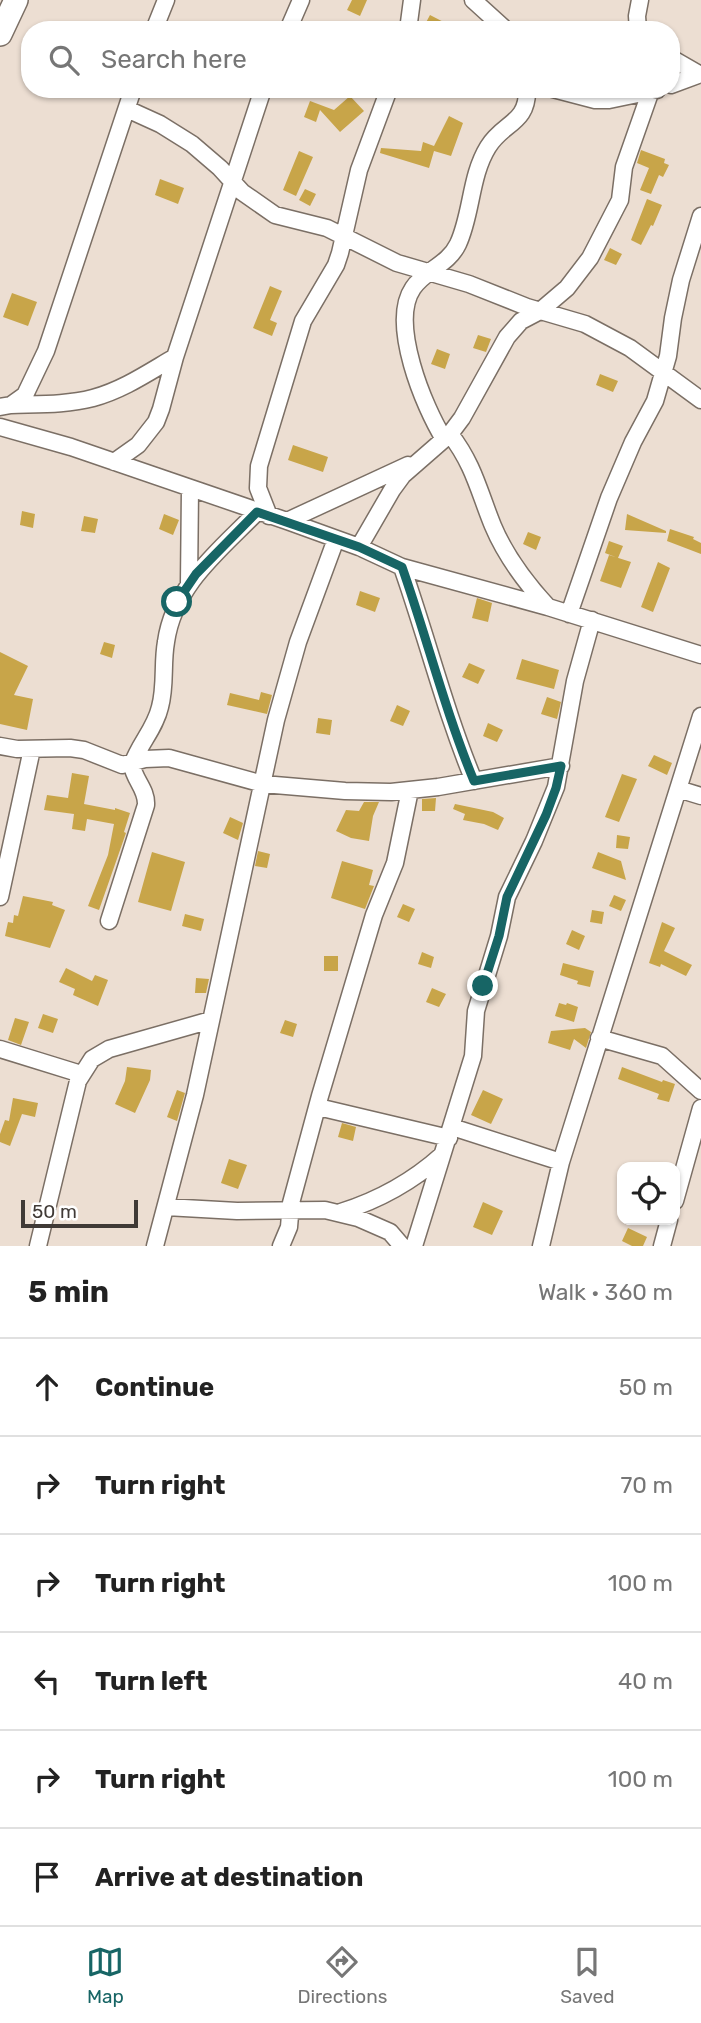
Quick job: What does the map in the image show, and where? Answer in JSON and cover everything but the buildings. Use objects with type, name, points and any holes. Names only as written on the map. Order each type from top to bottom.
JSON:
[{"type":"street","points":[[0,34],[16,0]]},
{"type":"street","points":[[158,21],[166,0]]},
{"type":"street","points":[[292,21],[301,0]]},
{"type":"street","points":[[409,21],[412,0]]},
{"type":"street","points":[[473,0],[496,21]]},
{"type":"street","points":[[637,21],[640,0]]},
{"type":"street","points":[[680,63],[700,74]]},
{"type":"street","points":[[680,82],[700,74]]},
{"type":"street","points":[[6,406],[25,395],[46,351],[131,98]]},
{"type":"street","points":[[114,462],[138,445],[156,422],[260,98]]},
{"type":"street","points":[[263,514],[258,488],[259,467],[297,337],[310,306],[336,265],[359,170],[385,98]]},
{"type":"street","points":[[526,98],[526,106],[517,121],[495,136],[484,154],[458,242],[449,257],[415,285],[407,300],[407,336],[419,390],[447,436],[473,469],[485,507],[505,549],[532,589],[548,607]]},
{"type":"street","points":[[588,98],[609,98]]},
{"type":"street","points":[[359,547],[392,490],[416,461],[447,436],[462,418],[507,337],[521,321],[540,311],[579,274],[616,212],[623,188],[624,167],[652,98]]},
{"type":"street","points":[[127,109],[160,124],[192,144],[252,201],[275,215],[343,234],[397,263],[574,320],[608,335],[701,400]]},
{"type":"street","points":[[569,614],[609,498],[633,442],[655,401],[664,372],[681,280],[701,216]]},
{"type":"street","points":[[6,406],[63,404],[93,398],[125,387],[175,357]]},
{"type":"street","points":[[4,431],[114,462],[287,521],[359,547],[402,567],[548,607],[701,655]]},
{"type":"street","points":[[287,521],[416,461]]},
{"type":"street","points":[[189,583],[190,489]]},
{"type":"street","points":[[109,920],[146,805],[145,793],[133,773],[133,762],[156,722],[163,692],[169,628],[177,602],[189,583],[263,514]]},
{"type":"street","points":[[155,1246],[211,1020],[262,783],[290,668],[336,539]]},
{"type":"street","points":[[402,567],[460,746],[474,781]]},
{"type":"street","points":[[414,1246],[473,1056],[476,1011],[499,936],[503,910],[556,788],[575,681],[592,621]]},
{"type":"street","points":[[541,1246],[561,1163],[701,716]]},
{"type":"street","points":[[0,746],[70,748],[94,753],[117,765],[157,758],[181,760],[262,783],[356,792],[410,790],[561,766]]},
{"type":"street","points":[[0,897],[32,749]]},
{"type":"street","points":[[678,789],[701,796]]},
{"type":"street","points":[[281,1246],[289,1227],[290,1209],[374,915],[395,863],[410,790]]},
{"type":"street","points":[[38,1246],[81,1074],[92,1059],[109,1049],[211,1020]]},
{"type":"street","points":[[599,1038],[662,1056],[701,1091]]},
{"type":"street","points":[[0,1049],[81,1074]]},
{"type":"street","points":[[318,1107],[561,1163]]},
{"type":"street","points":[[680,1182],[701,1108]]},
{"type":"street","points":[[340,1212],[399,1188],[448,1139]]},
{"type":"street","points":[[166,1207],[340,1212],[390,1232],[402,1246]]},
{"type":"street","points":[[662,1246],[668,1225]]},
{"type":"route","points":[[177,602],[196,574],[257,512],[359,547],[402,567],[460,746],[474,781],[561,766],[546,815],[507,897],[499,936],[483,986]]}]
